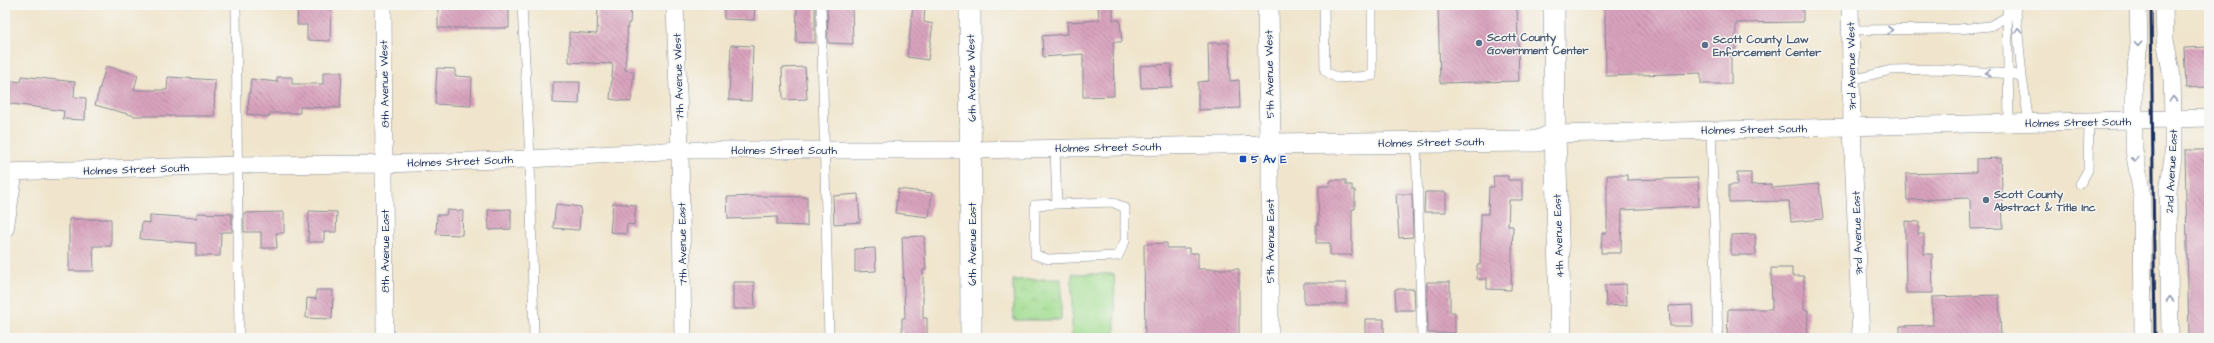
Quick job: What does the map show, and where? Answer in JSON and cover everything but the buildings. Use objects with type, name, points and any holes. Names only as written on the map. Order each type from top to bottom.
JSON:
[{"type":"street","name":"8th Avenue West","points":[[383,5],[385,164]]},
{"type":"street","name":"7th Avenue West","points":[[675,5],[680,150]]},
{"type":"street","name":"6th Avenue West","points":[[970,5],[972,150]]},
{"type":"street","name":"5th Avenue West","points":[[1268,5],[1270,144]]},
{"type":"street","name":"4th Avenue East","points":[[1554,5],[1555,134],[1561,338]]},
{"type":"street","name":"3rd Avenue West","points":[[1850,5],[1852,127]]},
{"type":"street","points":[[2138,5],[2139,44],[2134,82],[2134,150],[2142,196],[2143,338]]},
{"type":"street","name":"2nd Avenue East","points":[[2164,5],[2165,40],[2172,76],[2173,119],[2173,156],[2168,192],[2170,338]]},
{"type":"street","name":"Holmes Street South","points":[[9,172],[238,165],[385,164],[530,159],[680,150],[972,150],[1270,144],[1538,141],[1555,134],[2209,118]]},
{"type":"street","name":"3rd Avenue East","points":[[1852,127],[1861,338]]},
{"type":"street","name":"5th Avenue East","points":[[1270,144],[1270,338]]},
{"type":"street","name":"7th Avenue East","points":[[680,150],[683,338]]},
{"type":"street","name":"6th Avenue East","points":[[971,338],[972,150]]},
{"type":"street","name":"8th Avenue East","points":[[385,164],[385,338]]},
{"type":"street","points":[[5,229],[9,172]]},
{"type":"lane","points":[[236,5],[239,338]]},
{"type":"lane","points":[[522,5],[530,159],[534,338]]},
{"type":"lane","points":[[821,5],[829,338]]},
{"type":"lane","points":[[1324,5],[1325,71],[1337,78],[1372,76],[1372,5]]},
{"type":"lane","points":[[2007,5],[2009,123]]},
{"type":"lane","points":[[1851,30],[1959,29],[1990,26],[2007,17],[2016,9]]},
{"type":"lane","points":[[2016,9],[2022,77],[2030,123]]},
{"type":"lane","points":[[1851,80],[1891,70],[1936,69],[2008,74],[2022,77]]},
{"type":"lane","points":[[2080,184],[2088,170],[2089,121]]},
{"type":"lane","points":[[1711,130],[1718,338]]},
{"type":"lane","points":[[1416,142],[1422,338]]},
{"type":"lane","points":[[1055,148],[1057,204]]},
{"type":"lane","points":[[1112,202],[1126,208],[1125,241],[1118,256],[1048,259],[1035,255],[1035,205],[1057,204],[1112,202]]},
{"type":"green space","points":[[1072,274],[1114,274],[1115,338],[1072,338]]},
{"type":"green space","points":[[1061,279],[1061,320],[1014,320],[1013,280]]},
{"type":"railway","points":[[2151,5],[2155,338]]},
{"type":"place","name":"Scott County Government Center","points":[[1479,43]]},
{"type":"place","name":"Scott County Law Enforcement Center","points":[[1705,45]]},
{"type":"place","name":"5 Av E","points":[[1243,159]]},
{"type":"place","name":"Scott County Abstract & Title Inc","points":[[1986,200]]}]
